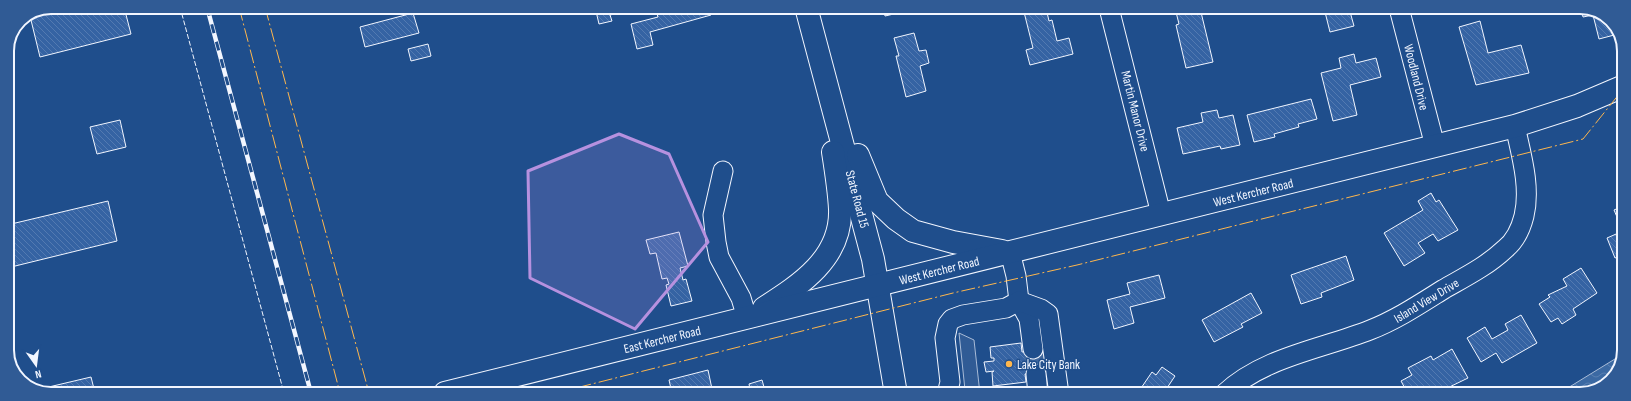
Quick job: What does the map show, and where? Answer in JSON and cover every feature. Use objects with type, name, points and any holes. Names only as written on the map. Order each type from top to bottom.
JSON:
[{"type":"main road","name":"State Road 15","points":[[808,14],[873,259],[895,387]]},
{"type":"main road","points":[[824,71],[877,201],[891,215],[913,231],[932,237],[1010,252]]},
{"type":"main road","points":[[747,318],[798,286],[814,273],[826,258],[837,234],[840,210],[824,71]]},
{"type":"main road","name":"West Kercher Road","points":[[878,285],[1515,126],[1577,106],[1617,89]]},
{"type":"main road","name":"East Kercher Road","points":[[469,387],[878,285]]},
{"type":"street","name":"Martin Manor Drive","points":[[1111,14],[1161,214]]},
{"type":"street","name":"Woodland Drive","points":[[1401,14],[1434,146]]},
{"type":"street","name":"Island View Drive","points":[[1234,387],[1251,375],[1272,364],[1371,330],[1395,318],[1487,263],[1506,249],[1518,234],[1527,200],[1515,126]]},
{"type":"street","points":[[723,171],[713,215],[716,242],[719,257],[741,298],[747,318]]},
{"type":"street","points":[[1010,252],[1016,276],[1019,301],[1029,319],[1033,349]]},
{"type":"street","points":[[949,387],[950,382],[945,338],[948,324],[952,319],[963,315],[1006,308],[1019,301],[1041,309],[1048,314],[1058,387]]},
{"type":"street","points":[[1036,374],[1037,387]]},
{"type":"highlighted area","points":[[619,134],[669,154],[708,242],[635,329],[530,278],[528,171]]},
{"type":"shaded area","points":[[959,333],[974,340],[979,387],[965,387]]},
{"type":"water","points":[[1616,359],[1608,374],[1598,382],[1585,387],[1569,387]]},
{"type":"building","points":[[51,14],[126,14],[131,34],[40,57],[31,20]]},
{"type":"building","points":[[413,14],[419,33],[365,47],[360,27]]},
{"type":"building","points":[[597,14],[614,14],[610,15],[612,21],[599,24]]},
{"type":"building","points":[[657,14],[711,15],[650,32],[653,45],[637,49],[631,24],[658,17]]},
{"type":"building","points":[[1024,14],[1047,14],[1049,21],[1052,20],[1057,41],[1069,38],[1073,54],[1030,65],[1026,50],[1033,48]]},
{"type":"building","points":[[1176,14],[1201,14],[1213,62],[1186,68],[1176,25],[1179,24]]},
{"type":"building","points":[[1326,14],[1351,14],[1354,26],[1330,32]]},
{"type":"building","points":[[1593,17],[1604,23],[1613,35],[1599,39]]},
{"type":"building","points":[[1480,21],[1488,53],[1521,45],[1529,73],[1476,85],[1459,27]]},
{"type":"building","points":[[914,33],[919,51],[926,50],[929,63],[920,66],[926,91],[906,97],[896,56],[899,56],[894,38]]},
{"type":"building","points":[[428,44],[431,56],[411,61],[408,49]]},
{"type":"building","points":[[1354,54],[1356,63],[1376,58],[1381,77],[1350,85],[1357,115],[1333,121],[1321,73],[1341,68],[1339,58]]},
{"type":"building","points":[[1311,99],[1317,119],[1298,124],[1299,127],[1274,134],[1275,137],[1254,142],[1247,115]]},
{"type":"building","points":[[1217,110],[1219,118],[1233,115],[1240,145],[1221,149],[1220,146],[1183,154],[1177,128],[1203,122],[1201,113]]},
{"type":"building","points":[[120,120],[126,147],[97,154],[90,127]]},
{"type":"building","points":[[1431,193],[1436,202],[1439,200],[1458,230],[1438,241],[1433,234],[1418,243],[1425,253],[1404,266],[1384,233],[1423,210],[1418,201]]},
{"type":"building","points":[[108,201],[117,241],[14,266],[14,223]]},
{"type":"building","points":[[1617,209],[1617,217],[1614,210]]},
{"type":"building","points":[[679,232],[688,266],[680,268],[683,280],[686,279],[692,301],[671,306],[666,285],[669,284],[667,278],[662,279],[656,253],[650,254],[646,240]]},
{"type":"building","points":[[1617,234],[1617,257],[1615,258],[1607,238]]},
{"type":"building","points":[[1346,256],[1354,280],[1321,293],[1322,297],[1301,304],[1291,275]]},
{"type":"building","points":[[1581,268],[1597,293],[1573,309],[1576,315],[1562,324],[1558,318],[1551,322],[1539,304],[1550,297],[1548,295],[1567,286],[1563,279]]},
{"type":"building","points":[[1159,275],[1165,298],[1130,307],[1134,323],[1114,329],[1107,300],[1130,294],[1127,283]]},
{"type":"building","points":[[1251,293],[1262,313],[1241,324],[1243,327],[1214,342],[1202,320]]},
{"type":"building","points":[[1521,315],[1537,343],[1502,363],[1496,353],[1481,362],[1467,338],[1485,327],[1492,339],[1508,330],[1505,324]]},
{"type":"building","points":[[1021,343],[1022,352],[1048,349],[1051,371],[1025,374],[1026,382],[993,386],[992,372],[994,371],[986,372],[984,362],[994,361],[994,358],[991,358],[990,347]]},
{"type":"building","points":[[1452,349],[1468,378],[1449,387],[1404,387],[1401,381],[1412,375],[1408,368],[1431,356],[1433,360]]},
{"type":"building","points":[[1162,367],[1175,376],[1168,387],[1142,387],[1152,372],[1156,375]]},
{"type":"building","points":[[708,370],[712,387],[671,387],[669,380]]},
{"type":"building","points":[[91,377],[94,387],[51,387],[50,387]]},
{"type":"building","points":[[762,380],[764,387],[750,387],[749,384]]},
{"type":"tunnel","points":[[1033,349],[1036,374]]},
{"type":"railway","points":[[209,14],[309,387]]},
{"type":"fence","points":[[182,14],[282,387]]},
{"type":"power","points":[[241,14],[338,387]]},
{"type":"power","points":[[267,14],[367,387]]},
{"type":"power","points":[[580,387],[953,293],[1077,265],[1583,139],[1617,97]]},
{"type":"place","name":"Lake City Bank","points":[[1009,364]]}]
